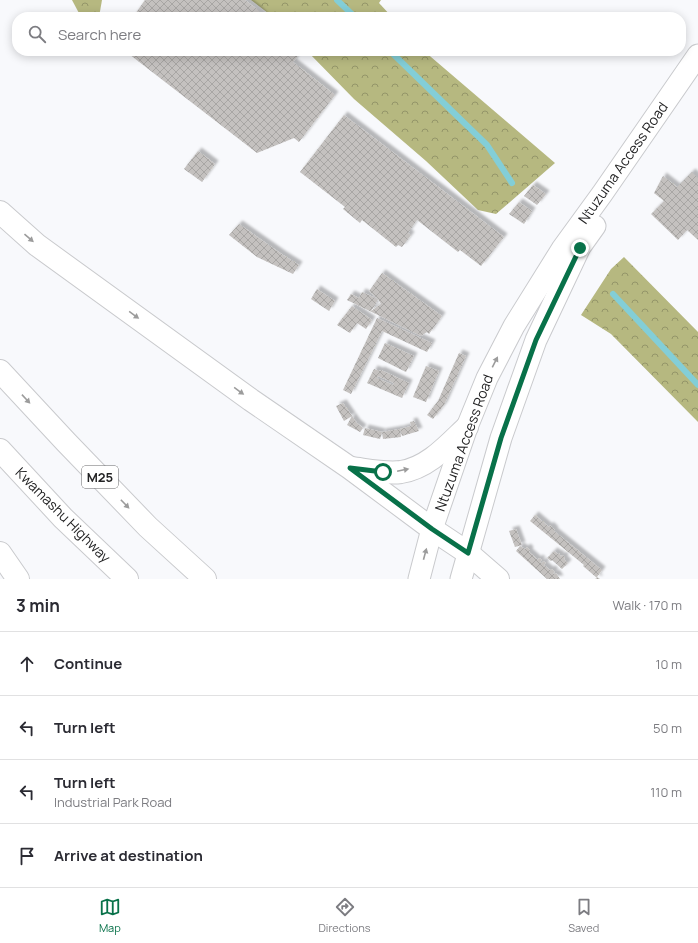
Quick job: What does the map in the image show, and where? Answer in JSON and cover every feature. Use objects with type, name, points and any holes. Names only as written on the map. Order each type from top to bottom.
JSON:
[{"type":"main road","points":[[0,212],[44,250],[251,400],[350,468],[432,529],[468,553],[498,579]]},
{"type":"main road","name":"M25","points":[[0,371],[148,527],[205,579]]},
{"type":"main road","points":[[350,468],[383,472],[402,472],[420,465],[436,456],[467,427]]},
{"type":"main road","name":"Kwamashu Highway","points":[[0,450],[63,518],[127,579]]},
{"type":"main road","points":[[0,553],[18,579]]},
{"type":"street","name":"Ntuzuma Access Road","points":[[418,579],[432,529],[467,427],[487,378],[514,326],[562,249],[698,55]]},
{"type":"street","points":[[461,579],[501,438],[543,324],[580,248],[633,166],[698,74]]},
{"type":"green space","points":[[72,0],[102,0],[100,12],[78,12]]},
{"type":"green space","points":[[251,0],[381,0],[379,3],[387,12],[267,12]]},
{"type":"green space","points":[[312,56],[430,56],[555,163],[496,214],[478,210],[426,161],[354,99]]},
{"type":"green space","points":[[624,257],[698,332],[698,422],[611,334],[581,315],[611,269]]},
{"type":"building","points":[[145,0],[245,0],[260,12],[137,12]]},
{"type":"building","points":[[131,56],[298,56],[293,62],[335,95],[299,142],[294,138],[257,153]]},
{"type":"building","points":[[344,115],[504,237],[481,266],[460,250],[458,252],[417,220],[408,233],[411,235],[402,247],[398,245],[396,247],[362,220],[360,223],[343,209],[345,207],[300,172]]},
{"type":"building","points":[[198,151],[215,164],[202,182],[184,169]]},
{"type":"building","points":[[692,172],[698,178],[698,240],[687,230],[678,240],[651,214],[664,201],[654,193],[663,176],[677,187]]},
{"type":"building","points":[[533,185],[546,194],[537,205],[524,196]]},
{"type":"building","points":[[519,202],[532,211],[524,224],[509,214]]},
{"type":"building","points":[[239,224],[299,265],[293,274],[257,257],[229,235]]},
{"type":"building","points":[[382,273],[442,316],[429,334],[427,332],[421,336],[347,300],[351,294],[359,298],[362,292],[378,299],[369,291]],"holes":[[[378,299],[381,304],[371,311]]]},
{"type":"building","points":[[317,289],[335,301],[329,311],[311,299]]},
{"type":"building","points":[[352,306],[372,320],[366,329],[357,323],[350,333],[337,325]]},
{"type":"building","points":[[377,318],[432,343],[427,352],[382,331],[351,394],[343,390]]},
{"type":"building","points":[[385,343],[414,356],[406,372],[378,358]]},
{"type":"building","points":[[459,353],[466,356],[444,405],[433,419],[427,415],[438,401]]},
{"type":"building","points":[[426,366],[439,371],[426,402],[413,397]]},
{"type":"building","points":[[374,369],[381,370],[409,383],[402,398],[367,383]],"holes":[[[378,376],[394,383],[393,385],[377,378]]]},
{"type":"building","points":[[343,403],[352,416],[344,421],[336,406]]},
{"type":"building","points":[[352,416],[363,428],[360,432],[347,425]]},
{"type":"building","points":[[414,421],[419,431],[402,436],[400,429],[411,426],[410,422]]},
{"type":"building","points":[[365,428],[382,432],[380,439],[363,435]]},
{"type":"building","points":[[400,429],[401,437],[383,439],[382,432]]},
{"type":"building","points":[[535,515],[549,527],[550,525],[555,530],[554,531],[602,570],[597,577],[600,579],[595,579],[597,578],[583,566],[584,565],[530,521]]},
{"type":"building","points":[[516,529],[522,545],[515,547],[509,531]]},
{"type":"building","points":[[520,546],[525,549],[527,547],[530,550],[529,552],[538,560],[539,558],[542,560],[540,562],[542,563],[543,561],[546,563],[544,565],[550,570],[552,569],[555,572],[553,573],[556,573],[560,579],[547,579],[516,551]]},
{"type":"building","points":[[554,551],[558,554],[559,553],[561,557],[562,555],[565,557],[564,559],[568,563],[562,569],[552,560],[551,561],[547,558]]},
{"type":"waterway","points":[[337,0],[350,12]]},
{"type":"waterway","points":[[395,56],[487,145],[512,183]]},
{"type":"waterway","points":[[613,294],[698,385]]},
{"type":"route","points":[[383,472],[350,468],[432,529],[468,553],[501,438],[536,340],[580,248]]}]
